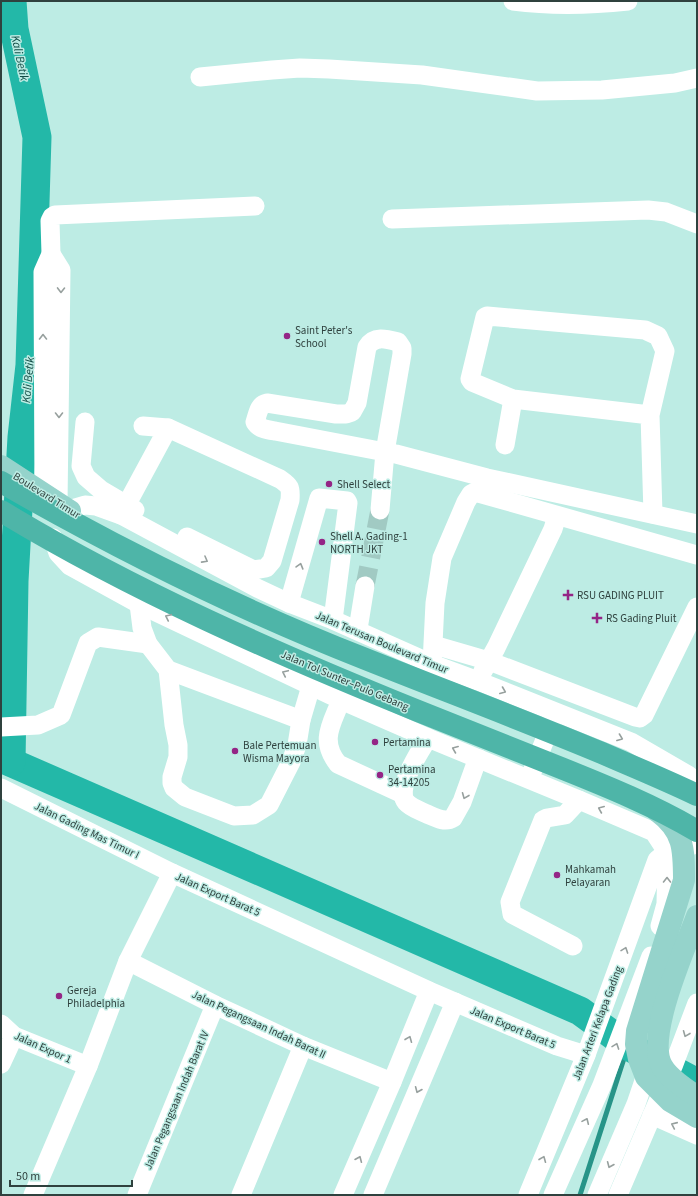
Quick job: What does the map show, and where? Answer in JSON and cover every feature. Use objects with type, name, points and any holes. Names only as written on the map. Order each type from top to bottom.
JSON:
[{"type":"highway","points":[[4,473],[53,512],[142,559],[256,614],[362,658],[564,738],[697,795]]},
{"type":"highway","name":"Jalan Tol Sunter–Pulo Gebang","points":[[1,510],[129,582],[254,642],[358,687],[605,786],[697,831]]},
{"type":"main road","name":"Boulevard Timur","points":[[4,473],[94,524],[301,629],[605,752],[683,789],[697,800]]},
{"type":"main road","points":[[1,510],[148,590],[294,657],[638,799],[665,816],[673,824],[681,843],[684,854],[684,880],[637,1031],[636,1044],[638,1059],[646,1077],[670,1101],[697,1117]]},
{"type":"main road","points":[[697,916],[664,1004],[658,1034],[662,1066],[688,1091],[697,1096]]},
{"type":"street","points":[[513,1],[533,4],[582,4],[628,1]]},
{"type":"street","points":[[200,77],[286,69],[329,69],[422,75],[537,91],[602,90],[675,83],[697,78]]},
{"type":"street","points":[[52,499],[43,272],[51,254],[50,221],[52,217],[55,215],[255,206]]},
{"type":"street","points":[[392,219],[648,210],[666,212],[697,224]]},
{"type":"street","points":[[650,415],[513,399],[472,382],[471,380],[484,317],[488,316],[645,330],[658,336],[665,351],[650,415],[653,514]]},
{"type":"street","points":[[380,510],[385,452],[402,348],[398,342],[377,339],[370,342],[367,347],[357,403],[352,412],[346,414],[336,414],[267,403],[259,408],[255,422],[257,425],[263,428],[385,452],[487,478],[697,524]]},
{"type":"street","points":[[505,445],[513,399]]},
{"type":"street","points":[[85,422],[81,466],[86,477],[124,510],[254,570],[266,568],[272,562],[290,500],[291,490],[288,485],[280,479],[168,428],[143,426]]},
{"type":"street","points":[[124,510],[168,428]]},
{"type":"street","points":[[432,664],[435,603],[442,558],[466,502],[471,494],[475,492],[697,555]]},
{"type":"street","points":[[289,603],[319,498],[347,501],[348,503],[333,620]]},
{"type":"street","name":"Jalan Terusan Boulevard Timur","points":[[52,499],[124,510],[257,588],[432,664],[478,680],[584,724],[632,742],[688,775],[697,782]]},
{"type":"street","points":[[478,680],[489,661],[558,516]]},
{"type":"street","points":[[53,538],[58,553],[70,566],[140,604],[341,700],[428,738],[654,832],[667,852],[666,904],[656,944],[599,1092],[553,1195]]},
{"type":"street","points":[[356,630],[359,623],[365,586]]},
{"type":"street","points":[[140,604],[142,628],[148,644],[168,670],[174,725],[178,745],[178,757],[172,777],[172,783],[174,788],[185,797],[234,816],[253,815],[269,805],[291,762],[297,744],[301,720],[311,686]]},
{"type":"street","points":[[434,645],[489,661],[640,718],[644,715],[697,607]]},
{"type":"street","points":[[1,728],[38,724],[61,715],[88,643],[98,637],[148,644]]},
{"type":"street","points":[[168,670],[301,720]]},
{"type":"street","points":[[341,700],[328,738],[328,746],[334,758],[338,764],[403,794]]},
{"type":"street","points":[[529,780],[556,712]]},
{"type":"street","points":[[428,738],[410,770],[403,790],[406,803],[414,808],[446,821],[453,818],[462,802],[479,759]]},
{"type":"street","name":"Jalan Gading Mas Timur I","points":[[1,788],[172,873]]},
{"type":"street","points":[[573,946],[512,914],[510,902],[543,820],[565,815],[579,800]]},
{"type":"street","points":[[667,852],[697,844]]},
{"type":"street","name":"Jalan Arteri Kelapa Gading","points":[[528,1195],[602,1013],[657,860],[667,852]]},
{"type":"street","name":"Jalan Export Barat 5","points":[[33,1195],[88,1066],[128,961],[172,873],[429,991],[557,1046],[587,1049]]},
{"type":"street","points":[[597,1195],[636,1104],[697,940]]},
{"type":"street","name":"Jalan Pegangsaan Indah Barat II","points":[[128,961],[215,1005],[303,1046],[392,1082]]},
{"type":"street","points":[[344,1195],[429,991]]},
{"type":"street","points":[[374,1195],[455,1002]]},
{"type":"street","points":[[618,1195],[674,1064],[697,1003]]},
{"type":"street","name":"Jalan Pegangsaan Indah Barat IV","points":[[137,1195],[215,1005]]},
{"type":"street","points":[[1,1064],[8,1030]]},
{"type":"street","name":"Jalan Expor 1","points":[[8,1030],[88,1066]]},
{"type":"street","points":[[241,1195],[303,1046]]},
{"type":"street","points":[[653,1111],[697,1135]]},
{"type":"waterway","name":"Kali Betik","points":[[11,762],[14,581],[22,437],[30,365],[37,137],[14,29],[12,1]]},
{"type":"waterway","points":[[1,758],[580,1011],[628,1046],[697,1083]]},
{"type":"waterway","points":[[580,1195],[628,1046]]},
{"type":"tunnel","points":[[365,586],[380,510]]},
{"type":"place","name":"Saint Peter's School","points":[[287,336]]},
{"type":"place","name":"Shell Select","points":[[329,484]]},
{"type":"place","name":"Shell A. Gading-1 NORTH JKT","points":[[322,542]]},
{"type":"place","name":"RSU GADING PLUIT","points":[[568,595]]},
{"type":"place","name":"RS Gading Pluit","points":[[597,618]]},
{"type":"place","name":"Pertamina","points":[[375,742]]},
{"type":"place","name":"Bale Pertemuan Wisma Mayora","points":[[235,751]]},
{"type":"place","name":"Pertamina 34-14205","points":[[380,775]]},
{"type":"place","name":"Mahkamah Pelayaran","points":[[557,875]]},
{"type":"place","name":"Gereja Philadelphia","points":[[59,996]]}]
